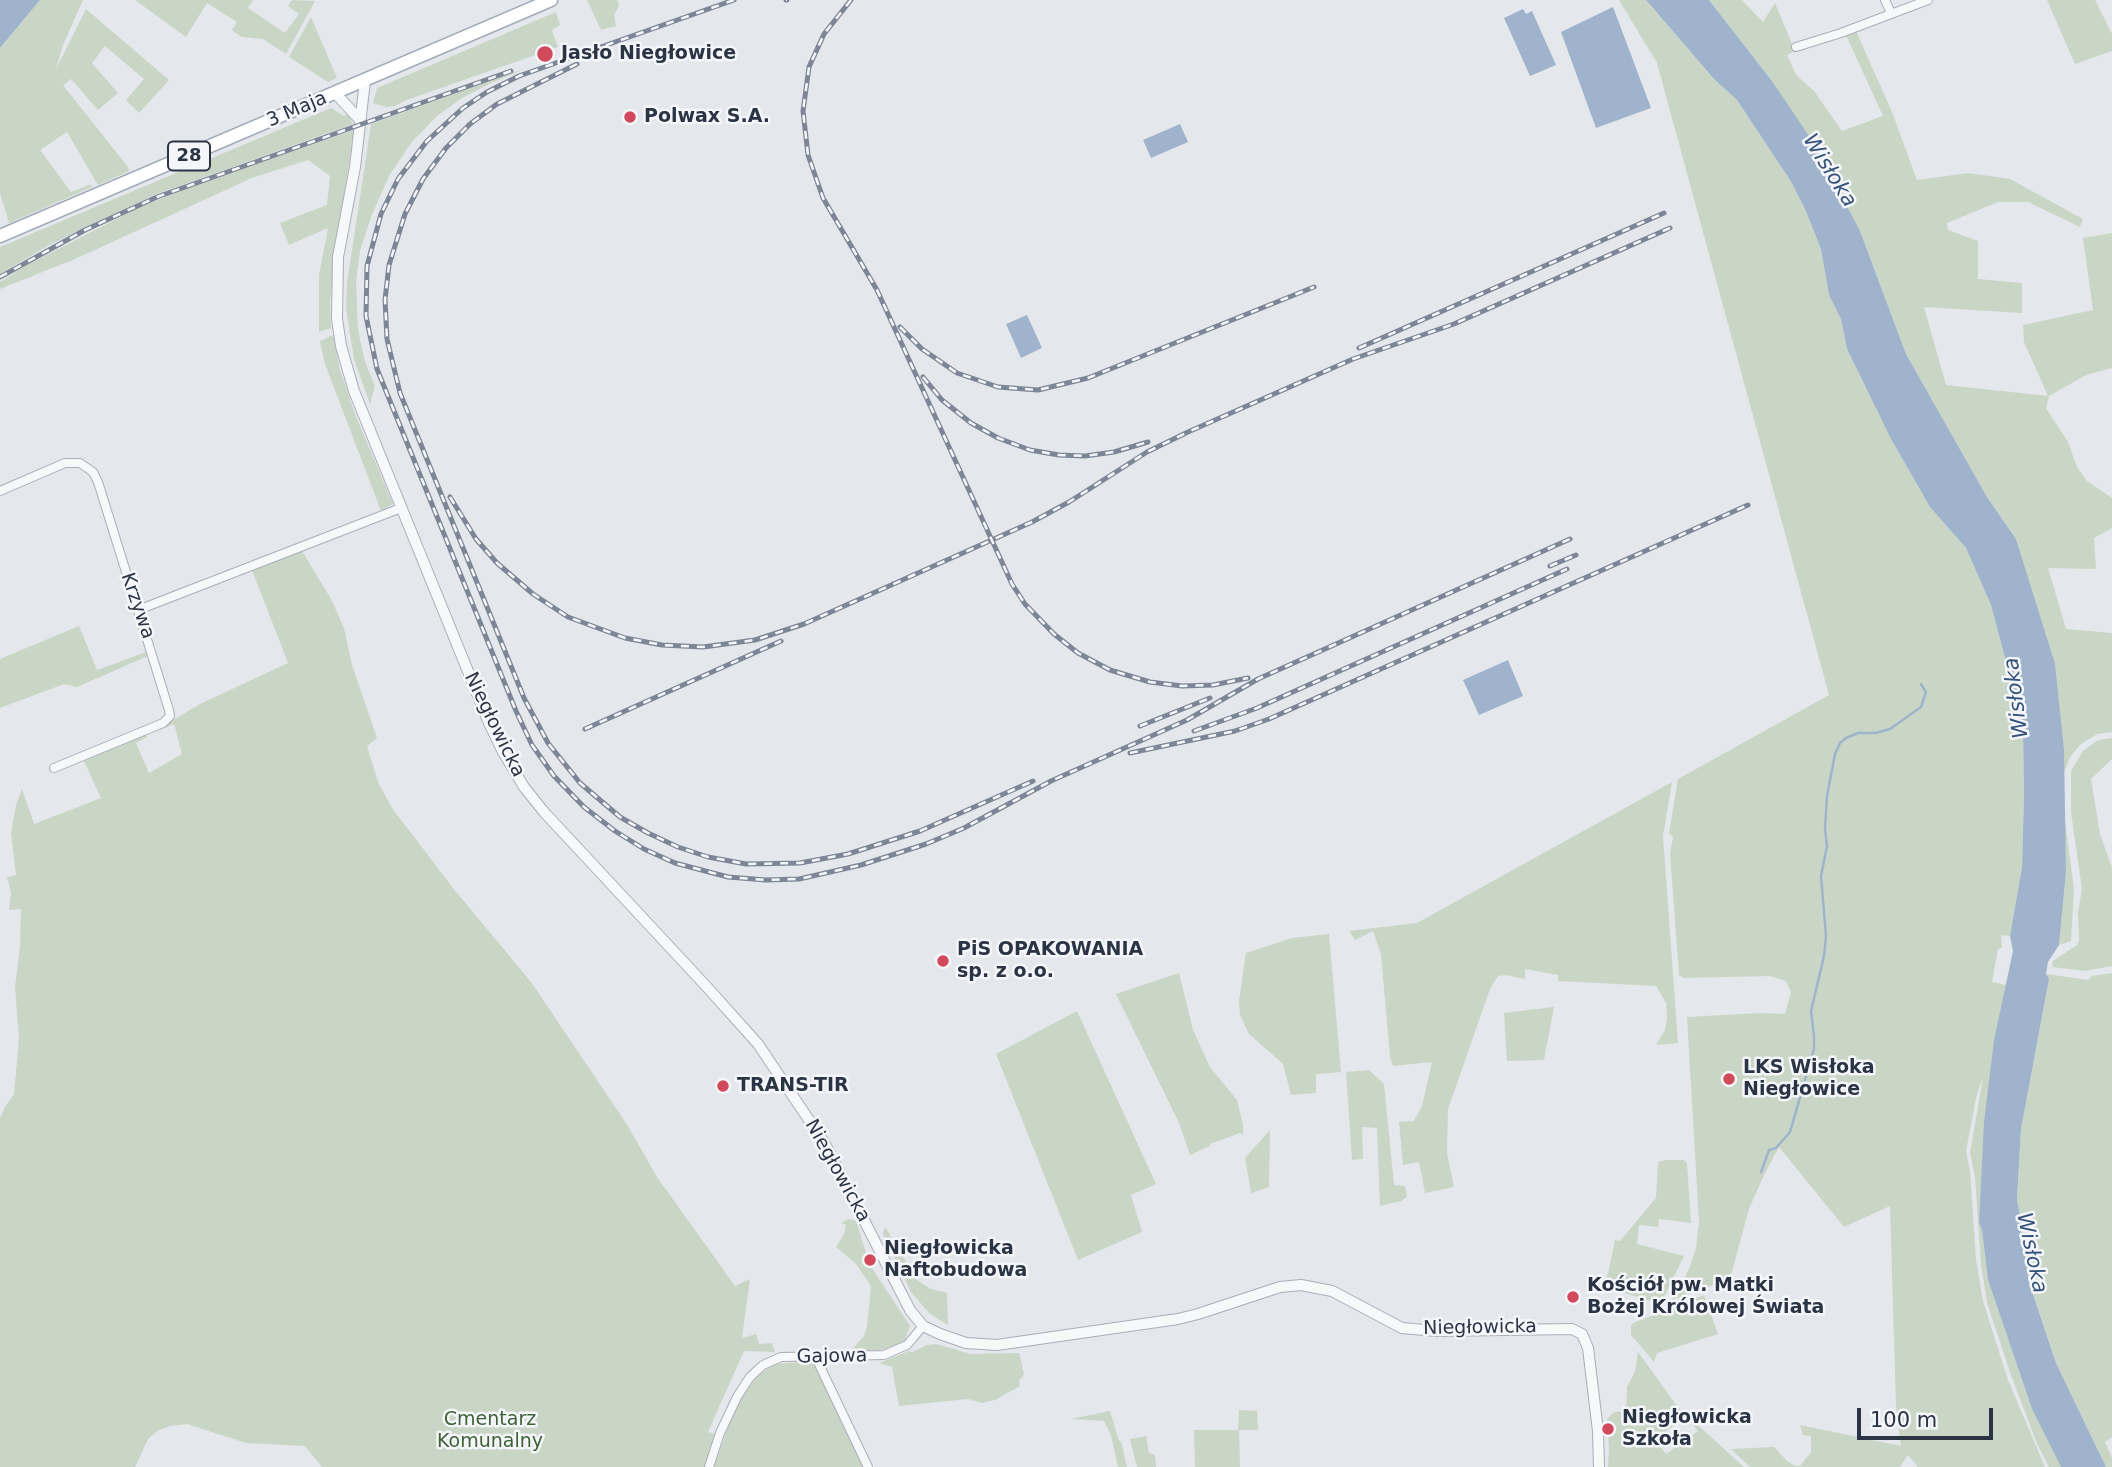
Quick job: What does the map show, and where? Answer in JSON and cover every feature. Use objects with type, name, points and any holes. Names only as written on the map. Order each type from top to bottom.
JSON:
[{"type":"main road","name":"3 Maja","points":[[0,236],[551,0]]},
{"type":"street","points":[[1885,0],[1891,13]]},
{"type":"street","points":[[1796,47],[1928,0]]},
{"type":"street","name":"Niegłowicka","points":[[365,81],[355,167],[338,257],[337,319],[341,346],[354,391],[489,723],[524,787],[544,812],[758,1044],[825,1144],[898,1289],[910,1311],[923,1326],[940,1335],[966,1343],[1010,1344],[1178,1319],[1295,1284],[1312,1285],[1332,1291],[1402,1328],[1436,1331],[1572,1329],[1582,1334],[1588,1348],[1598,1431],[1599,1467]]},
{"type":"street","points":[[336,94],[360,120]]},
{"type":"street","name":"Krzywa","points":[[0,491],[61,465],[76,462],[88,467],[98,482],[170,716],[163,723],[54,768]]},
{"type":"street","points":[[138,610],[401,508]]},
{"type":"street","name":"Gajowa","points":[[709,1467],[728,1415],[755,1371],[777,1358],[889,1354],[910,1343],[923,1326]]},
{"type":"street","points":[[816,1357],[868,1467]]},
{"type":"green space","points":[[40,0],[83,0],[63,45],[56,69],[86,9],[169,80],[139,113],[126,100],[144,79],[105,46],[92,63],[118,93],[98,110],[71,79],[63,85],[55,75],[129,171],[98,185],[67,132],[40,150],[71,192],[91,184],[92,187],[9,223],[0,193],[0,48]]},
{"type":"green space","points":[[135,0],[253,0],[248,8],[285,33],[299,14],[288,6],[292,0],[315,1],[286,54],[263,39],[242,37],[232,30],[237,22],[207,3],[186,37]]},
{"type":"green space","points":[[587,0],[617,0],[619,5],[614,15],[616,26],[601,30]]},
{"type":"green space","points":[[1619,0],[1646,0],[1714,79],[1737,100],[1790,180],[1821,249],[1829,295],[1841,319],[1847,349],[1891,439],[1930,507],[1966,548],[1991,605],[2023,726],[2024,795],[2022,867],[2010,936],[2001,935],[2002,948],[1998,949],[1992,982],[2006,985],[1979,1223],[1988,1280],[2032,1409],[2061,1467],[2049,1467],[2038,1446],[1987,1303],[1981,1264],[1975,1177],[1970,1153],[1983,1077],[1966,1151],[1970,1171],[1976,1259],[1983,1301],[2008,1380],[2045,1467],[1918,1467],[1908,1455],[1900,1467],[1750,1467],[1731,1449],[1774,1447],[1787,1461],[1800,1466],[1811,1452],[1811,1436],[1803,1435],[1800,1425],[1901,1446],[1896,1406],[1890,1206],[1844,1227],[1779,1147],[1749,1209],[1730,1279],[1672,1300],[1689,1269],[1696,1248],[1699,1222],[1687,1017],[1785,1014],[1791,992],[1786,981],[1770,976],[1684,978],[1679,975],[1670,853],[1673,838],[1669,833],[1678,779],[1829,695],[1657,63]]},
{"type":"green space","points":[[1709,0],[1742,0],[1763,22],[1775,3],[1795,51],[1787,55],[1796,75],[1814,91],[1842,131],[1883,116],[1846,35],[1856,31],[1892,112],[1917,180],[1968,173],[2010,179],[2083,219],[2080,227],[2028,202],[1998,202],[1947,223],[1948,230],[1978,241],[1978,279],[2022,283],[2022,313],[1924,307],[1946,385],[2048,396],[2024,342],[2023,325],[2093,310],[2083,238],[2112,233],[2112,368],[2086,375],[2049,396],[2046,408],[2068,442],[2077,467],[2087,481],[2112,498],[2112,528],[2094,538],[2096,569],[2048,568],[2066,629],[2112,633],[2112,732],[2097,734],[2081,744],[2070,757],[2064,773],[2064,750],[2016,539],[1987,497],[1906,354],[1860,231],[1772,81]]},
{"type":"green space","points":[[2047,0],[2095,0],[2112,34],[2112,51],[2075,64]]},
{"type":"green space","points":[[556,12],[560,25],[552,30],[558,47],[395,106],[386,107],[373,103],[377,88]]},
{"type":"green space","points":[[311,17],[337,78],[328,82],[289,57]]},
{"type":"green space","points":[[529,67],[462,98],[437,116],[411,143],[389,176],[360,251],[356,281],[358,330],[365,362],[375,386],[370,404],[354,359],[346,308],[347,283],[371,124]]},
{"type":"green space","points":[[331,108],[344,116],[348,114],[353,124],[154,195],[49,245],[0,274],[0,247]]},
{"type":"green space","points":[[354,130],[334,260],[330,303],[331,328],[319,332],[319,275],[328,228],[289,245],[280,223],[327,205],[330,176],[308,160],[252,178],[75,259],[0,289],[0,282],[27,265],[140,207]]},
{"type":"green space","points":[[333,335],[340,370],[355,414],[393,504],[381,511],[325,364],[320,341]]},
{"type":"green space","name":"Cmentarz Komunalny","points":[[302,551],[331,599],[344,628],[352,665],[377,738],[367,746],[378,782],[392,808],[453,888],[531,982],[626,1123],[657,1177],[735,1286],[750,1279],[742,1338],[756,1334],[759,1344],[772,1343],[775,1352],[744,1351],[708,1432],[715,1434],[705,1467],[322,1467],[305,1446],[246,1443],[187,1424],[157,1431],[148,1439],[135,1467],[0,1467],[0,1118],[14,1094],[19,1038],[15,987],[21,909],[9,910],[11,893],[7,877],[16,875],[11,833],[16,805],[22,789],[34,824],[101,798],[83,759],[145,732],[147,737],[136,743],[149,773],[182,754],[174,724],[160,730],[159,728],[202,703],[288,663],[252,570]]},
{"type":"green space","points":[[79,626],[97,670],[149,651],[150,655],[77,687],[64,684],[0,708],[0,659]]},
{"type":"green space","points":[[2112,738],[2112,759],[2091,779],[2100,834],[2112,868],[2112,966],[2086,971],[2052,967],[2053,961],[2077,945],[2079,940],[2078,912],[2082,889],[2071,812],[2071,771],[2083,751],[2098,740]]},
{"type":"green space","points":[[1672,782],[1663,836],[1678,1043],[1656,1045],[1665,1030],[1667,1019],[1666,1003],[1656,986],[1558,981],[1558,975],[1525,969],[1525,979],[1498,976],[1490,989],[1448,1109],[1447,1153],[1454,1187],[1425,1193],[1419,1162],[1403,1165],[1399,1122],[1414,1121],[1422,1106],[1432,1062],[1393,1066],[1381,954],[1373,931],[1355,940],[1349,931],[1417,923]]},
{"type":"green space","points":[[2064,813],[2074,889],[2071,941],[2059,945],[2066,872]]},
{"type":"green space","points":[[1329,934],[1341,1072],[1316,1074],[1316,1093],[1291,1095],[1283,1064],[1249,1034],[1240,1015],[1239,1001],[1246,953],[1292,938]]},
{"type":"green space","points":[[1179,973],[1193,1030],[1210,1067],[1237,1100],[1243,1125],[1243,1135],[1240,1133],[1210,1144],[1190,1155],[1179,1123],[1116,994]]},
{"type":"green space","points":[[2112,973],[2112,1437],[2105,1442],[2112,1458],[2112,1467],[2106,1467],[2056,1363],[2029,1281],[2028,1266],[2020,1239],[2022,1226],[2017,1200],[2021,1129],[2049,980],[2046,974],[2088,980],[2092,976]]},
{"type":"green space","points":[[1554,1007],[1544,1060],[1507,1061],[1504,1013]]},
{"type":"green space","points":[[1077,1011],[1156,1184],[1131,1195],[1142,1232],[1078,1260],[996,1054]]},
{"type":"green space","points":[[1369,1070],[1384,1084],[1394,1185],[1405,1186],[1407,1197],[1380,1206],[1377,1128],[1362,1127],[1363,1159],[1352,1160],[1346,1072]]},
{"type":"green space","points":[[1270,1130],[1269,1187],[1251,1193],[1245,1158]]},
{"type":"green space","points":[[1684,1160],[1687,1163],[1691,1223],[1659,1219],[1658,1227],[1639,1225],[1637,1244],[1684,1256],[1663,1299],[1648,1305],[1653,1302],[1603,1286],[1615,1240],[1620,1241],[1656,1198],[1658,1162]]},
{"type":"green space","points":[[849,1219],[856,1221],[870,1265],[910,1326],[904,1343],[889,1349],[850,1352],[864,1336],[867,1327],[871,1286],[856,1264],[836,1247],[846,1225],[841,1223]]},
{"type":"green space","points":[[885,1227],[917,1280],[931,1289],[947,1293],[948,1325],[930,1314],[911,1292],[883,1234]]},
{"type":"green space","points":[[1704,1295],[1718,1334],[1657,1353],[1654,1362],[1631,1335],[1633,1323]]},
{"type":"green space","points":[[936,1344],[971,1354],[1019,1353],[1024,1374],[1019,1381],[1020,1386],[995,1400],[982,1403],[968,1399],[899,1406],[892,1367],[879,1363]]},
{"type":"green space","points":[[1638,1352],[1677,1406],[1744,1467],[1608,1467],[1607,1419],[1614,1412],[1626,1411],[1627,1387],[1635,1372]],"holes":[[[1686,1417],[1698,1431],[1666,1454],[1655,1439]]]},
{"type":"green space","points":[[814,1361],[865,1467],[714,1467],[732,1416],[741,1398],[757,1377],[774,1364]]},
{"type":"green space","points":[[1239,1410],[1257,1411],[1258,1430],[1239,1430],[1240,1467],[1195,1467],[1194,1430],[1238,1430]]},
{"type":"green space","points":[[1110,1411],[1127,1467],[1118,1467],[1111,1435],[1104,1421],[1071,1419]]},
{"type":"green space","points":[[1146,1436],[1149,1453],[1155,1455],[1156,1467],[1137,1467],[1130,1439]]},
{"type":"water","points":[[0,0],[40,0],[0,48]]},
{"type":"water","name":"Wisłoka","points":[[1646,0],[1709,0],[1772,81],[1815,145],[1860,231],[1906,354],[1987,497],[2016,539],[2055,664],[2064,750],[2066,872],[2059,945],[2048,962],[2046,974],[2049,979],[2021,1129],[2017,1200],[2022,1226],[2020,1239],[2028,1266],[2028,1279],[2056,1363],[2106,1467],[2061,1467],[2032,1409],[1988,1280],[1979,1223],[1984,1122],[1994,1040],[2013,951],[2010,936],[2022,867],[2024,795],[2023,726],[1991,605],[1966,548],[1930,507],[1891,439],[1847,349],[1841,319],[1829,295],[1821,249],[1790,180],[1737,100],[1714,79]]},
{"type":"water","points":[[1613,7],[1651,108],[1596,128],[1561,32]]},
{"type":"water","points":[[1523,9],[1526,14],[1532,11],[1556,65],[1530,76],[1504,18]]},
{"type":"water","points":[[1180,124],[1188,142],[1151,158],[1143,140]]},
{"type":"water","points":[[1027,315],[1042,348],[1021,358],[1006,324]]},
{"type":"water","points":[[1508,660],[1523,696],[1479,715],[1463,680]]},
{"type":"waterway","points":[[1761,1172],[1769,1150],[1776,1148],[1790,1132],[1814,1049],[1811,1011],[1826,936],[1821,876],[1827,846],[1827,796],[1835,754],[1840,743],[1846,738],[1858,733],[1876,733],[1890,729],[1921,707],[1926,692],[1921,684]]},
{"type":"railway","points":[[734,0],[519,76],[463,108],[427,141],[398,179],[381,214],[367,266],[366,316],[377,369],[516,711],[532,745],[554,776],[584,807],[615,831],[644,849],[675,863],[728,877],[799,879],[861,865],[926,844],[964,828],[1051,781],[1187,720],[1258,679],[1570,539]]},
{"type":"railway","points":[[851,0],[824,34],[809,67],[803,111],[808,155],[823,198],[877,290],[1012,584],[1025,604],[1054,634],[1078,653],[1110,670],[1150,682],[1182,686],[1213,685],[1248,678]]},
{"type":"railway","points":[[577,64],[497,104],[470,124],[446,148],[423,179],[405,214],[389,265],[385,300],[387,339],[400,393],[524,698],[548,743],[580,783],[620,817],[678,847],[708,857],[746,864],[800,863],[848,854],[920,831],[1033,781]]},
{"type":"railway","points":[[0,277],[85,230],[157,197],[511,71]]},
{"type":"railway","points":[[1359,348],[1664,213]]},
{"type":"railway","points":[[450,497],[476,539],[497,563],[533,594],[568,617],[625,638],[662,645],[703,647],[755,640],[804,624],[1032,522],[1069,502],[1147,452],[1188,432],[1353,359],[1454,324],[1670,228]]},
{"type":"railway","points":[[900,327],[922,349],[957,373],[998,387],[1038,390],[1088,378],[1314,287]]},
{"type":"railway","points":[[923,377],[942,400],[971,423],[998,438],[1030,450],[1085,456],[1114,452],[1148,442]]},
{"type":"railway","points":[[1130,753],[1235,731],[1269,719],[1748,505]]},
{"type":"railway","points":[[1550,566],[1576,555]]},
{"type":"railway","points":[[1194,731],[1257,708],[1567,569]]},
{"type":"railway","points":[[585,729],[781,641]]},
{"type":"railway","points":[[1140,726],[1210,698]]},
{"type":"place","name":"Jasło Niegłowice","points":[[545,54]]},
{"type":"place","name":"Polwax S.A.","points":[[630,117]]},
{"type":"place","name":"PiS OPAKOWANIA sp. z o.o.","points":[[943,961]]},
{"type":"place","name":"LKS Wisłoka Niegłowice","points":[[1729,1079]]},
{"type":"place","name":"TRANS-TIR","points":[[723,1086]]},
{"type":"place","name":"Niegłowicka Naftobudowa","points":[[870,1260]]},
{"type":"place","name":"Kościół pw. Matki Bożej Królowej Świata","points":[[1573,1297]]},
{"type":"place","name":"Niegłowicka Szkoła","points":[[1608,1429]]}]
